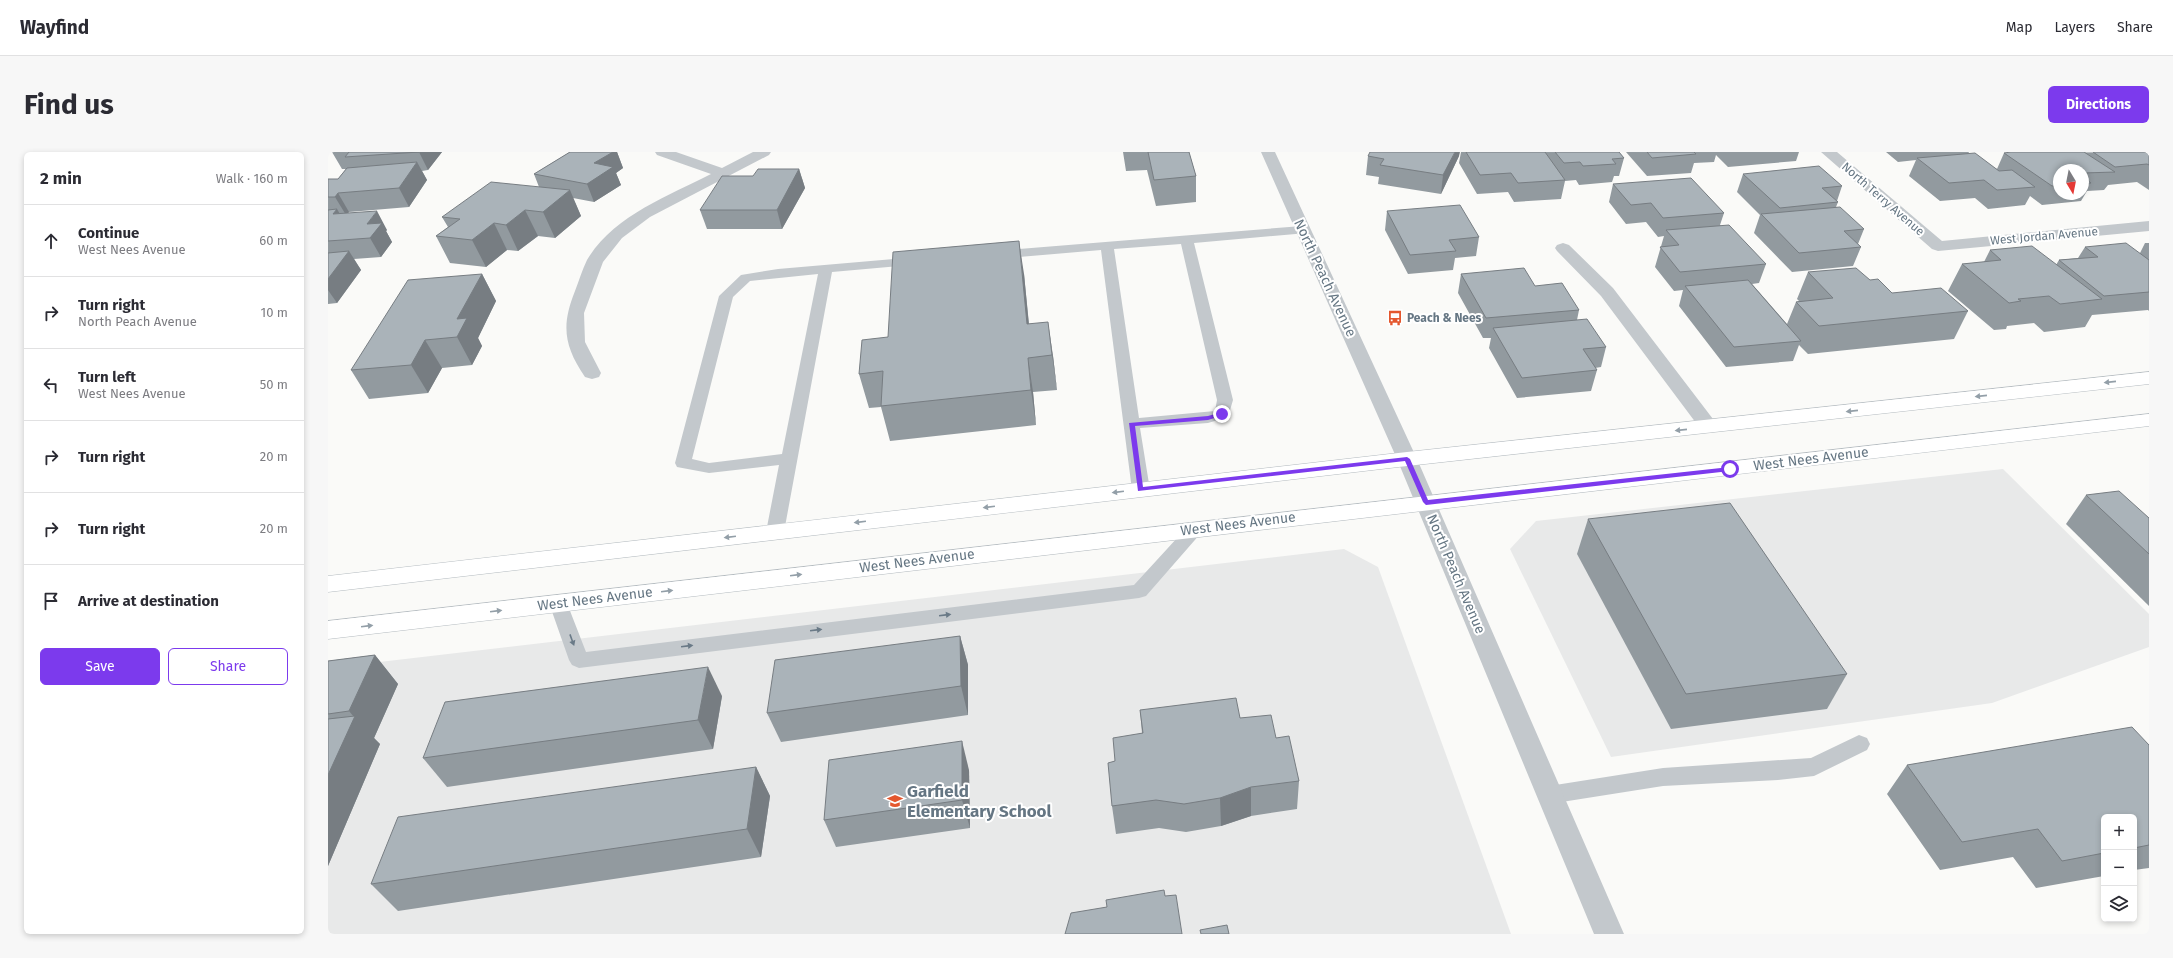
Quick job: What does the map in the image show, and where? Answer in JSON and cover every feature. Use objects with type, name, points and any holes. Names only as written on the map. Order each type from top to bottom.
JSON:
[{"type":"main road","points":[[328,584],[1407,459],[2149,378]]},
{"type":"main road","name":"West Nees Avenue","points":[[328,630],[1426,502],[2149,420]]},
{"type":"street","points":[[662,152],[723,173]]},
{"type":"street","points":[[592,373],[576,342],[575,313],[595,261],[616,235],[645,214],[764,152]]},
{"type":"street","name":"North Peach Avenue","points":[[1268,152],[1426,502],[1549,796],[1610,934]]},
{"type":"street","name":"North Terry Avenue","points":[[1828,152],[1938,246]]},
{"type":"street","name":"West Jordan Avenue","points":[[1938,246],[2149,226]]},
{"type":"street","points":[[1563,248],[1607,292],[1709,427]]},
{"type":"lane","points":[[982,256],[1302,230]]},
{"type":"lane","points":[[1132,424],[1208,418],[1222,414],[1225,400],[1187,240]]},
{"type":"lane","points":[[1107,246],[1141,490]]},
{"type":"lane","points":[[789,459],[709,468],[683,463],[726,296],[746,278],[778,273],[927,260]]},
{"type":"lane","points":[[775,532],[826,269]]},
{"type":"lane","points":[[558,603],[579,660],[1139,591],[1195,529]]},
{"type":"lane","points":[[1549,796],[1663,777],[1778,772],[1814,767],[1860,744]]},
{"type":"shaded area","points":[[2003,469],[2149,614],[2149,647],[1992,703],[1611,757],[1510,549],[1536,521]]},
{"type":"shaded area","name":"Garfield Elementary School","points":[[1344,549],[1378,567],[1511,934],[328,934],[328,668]]},
{"type":"building","points":[[349,152],[419,152],[345,157]]},
{"type":"building","points":[[570,152],[613,152],[594,163],[613,167],[587,184],[534,174]]},
{"type":"building","points":[[1148,152],[1189,152],[1196,176],[1154,180]]},
{"type":"building","points":[[1370,152],[1455,152],[1443,175],[1380,165],[1384,159],[1368,156]]},
{"type":"building","points":[[1466,152],[1545,152],[1565,180],[1518,183],[1511,173],[1480,175]]},
{"type":"building","points":[[1555,152],[1619,152],[1624,158],[1612,159],[1616,164],[1583,166],[1580,162],[1564,163]]},
{"type":"building","points":[[1647,152],[1694,152],[1696,154],[1652,158]]},
{"type":"building","points":[[2084,152],[2115,172],[2089,173],[2089,164],[2053,164],[2052,186],[2004,153]]},
{"type":"building","points":[[2093,152],[2149,152],[2149,165],[2115,167]]},
{"type":"building","points":[[1975,153],[1999,171],[2012,170],[2035,187],[1997,190],[1984,180],[1949,183],[1917,158]]},
{"type":"building","points":[[417,162],[399,188],[338,193],[335,197],[328,197],[328,179],[338,179],[347,168]]},
{"type":"building","points":[[1819,166],[1842,186],[1822,188],[1838,202],[1780,208],[1743,174]]},
{"type":"building","points":[[758,169],[799,169],[777,210],[700,210],[722,176],[753,176]]},
{"type":"building","points":[[1691,178],[1724,213],[1663,218],[1651,203],[1631,205],[1613,184]]},
{"type":"building","points":[[491,182],[570,190],[543,212],[525,210],[506,225],[494,223],[472,240],[436,236],[460,219],[442,217]]},
{"type":"building","points":[[1460,205],[1479,237],[1449,240],[1456,251],[1410,255],[1387,211]]},
{"type":"building","points":[[1840,207],[1864,229],[1844,231],[1861,247],[1799,253],[1761,214]]},
{"type":"building","points":[[337,209],[333,214],[377,211],[367,224],[382,223],[370,238],[328,241],[328,210]]},
{"type":"building","points":[[1729,225],[1766,264],[1680,272],[1660,247],[1679,245],[1666,230]]},
{"type":"building","points":[[1019,241],[1027,324],[1048,322],[1052,355],[1028,358],[1031,390],[881,406],[883,371],[859,374],[862,340],[888,337],[893,252]]},
{"type":"building","points":[[2126,243],[2149,260],[2149,292],[2104,296],[2059,260],[2098,257],[2085,247]]},
{"type":"building","points":[[2032,246],[2102,299],[2060,304],[2049,296],[2018,299],[2021,301],[2009,303],[1962,264],[2001,260],[1990,250]]},
{"type":"building","points":[[349,251],[328,279],[328,253]]},
{"type":"building","points":[[1524,268],[1535,286],[1562,283],[1579,310],[1486,318],[1461,274]]},
{"type":"building","points":[[1856,268],[1870,280],[1878,279],[1892,293],[1941,288],[1968,311],[1819,326],[1796,302],[1833,298],[1808,272]]},
{"type":"building","points":[[482,274],[457,319],[467,318],[457,337],[425,340],[411,365],[351,370],[408,280]]},
{"type":"building","points":[[1748,280],[1801,341],[1734,347],[1685,286]]},
{"type":"building","points":[[1587,319],[1606,347],[1583,349],[1597,370],[1522,378],[1493,328]]},
{"type":"building","points":[[2119,491],[2149,518],[2149,554],[2086,495]]},
{"type":"building","points":[[1730,503],[1847,674],[1686,694],[1588,519]]},
{"type":"building","points":[[960,636],[961,686],[767,713],[775,660]]},
{"type":"building","points":[[375,655],[349,711],[328,714],[328,661]]},
{"type":"building","points":[[708,667],[698,720],[423,758],[445,702]]},
{"type":"building","points":[[1236,698],[1240,718],[1271,715],[1276,738],[1289,736],[1299,781],[1251,787],[1220,798],[1184,804],[1156,800],[1112,806],[1108,763],[1115,761],[1113,738],[1143,733],[1140,710]]},
{"type":"building","points":[[355,716],[328,775],[328,719]]},
{"type":"building","points":[[2132,727],[2149,745],[2149,845],[2137,847],[2137,814],[2101,814],[2101,854],[2062,861],[2038,829],[1962,842],[1907,765]]},
{"type":"building","points":[[962,741],[962,800],[824,820],[829,760]]},
{"type":"building","points":[[756,767],[747,829],[371,884],[398,817]]},
{"type":"building","points":[[1164,890],[1165,896],[1176,895],[1182,934],[1065,934],[1071,913],[1107,907],[1106,900]]},
{"type":"building","points":[[1227,925],[1229,934],[1201,934],[1200,930]]},
{"type":"place","name":"Peach & Nees","points":[[1395,318]]},
{"type":"place","name":"Garfield Elementary School","points":[[895,801]]},
{"type":"route","points":[[1222,414],[1208,418],[1132,424],[1141,490],[1407,459],[1426,502],[1730,469]]}]
